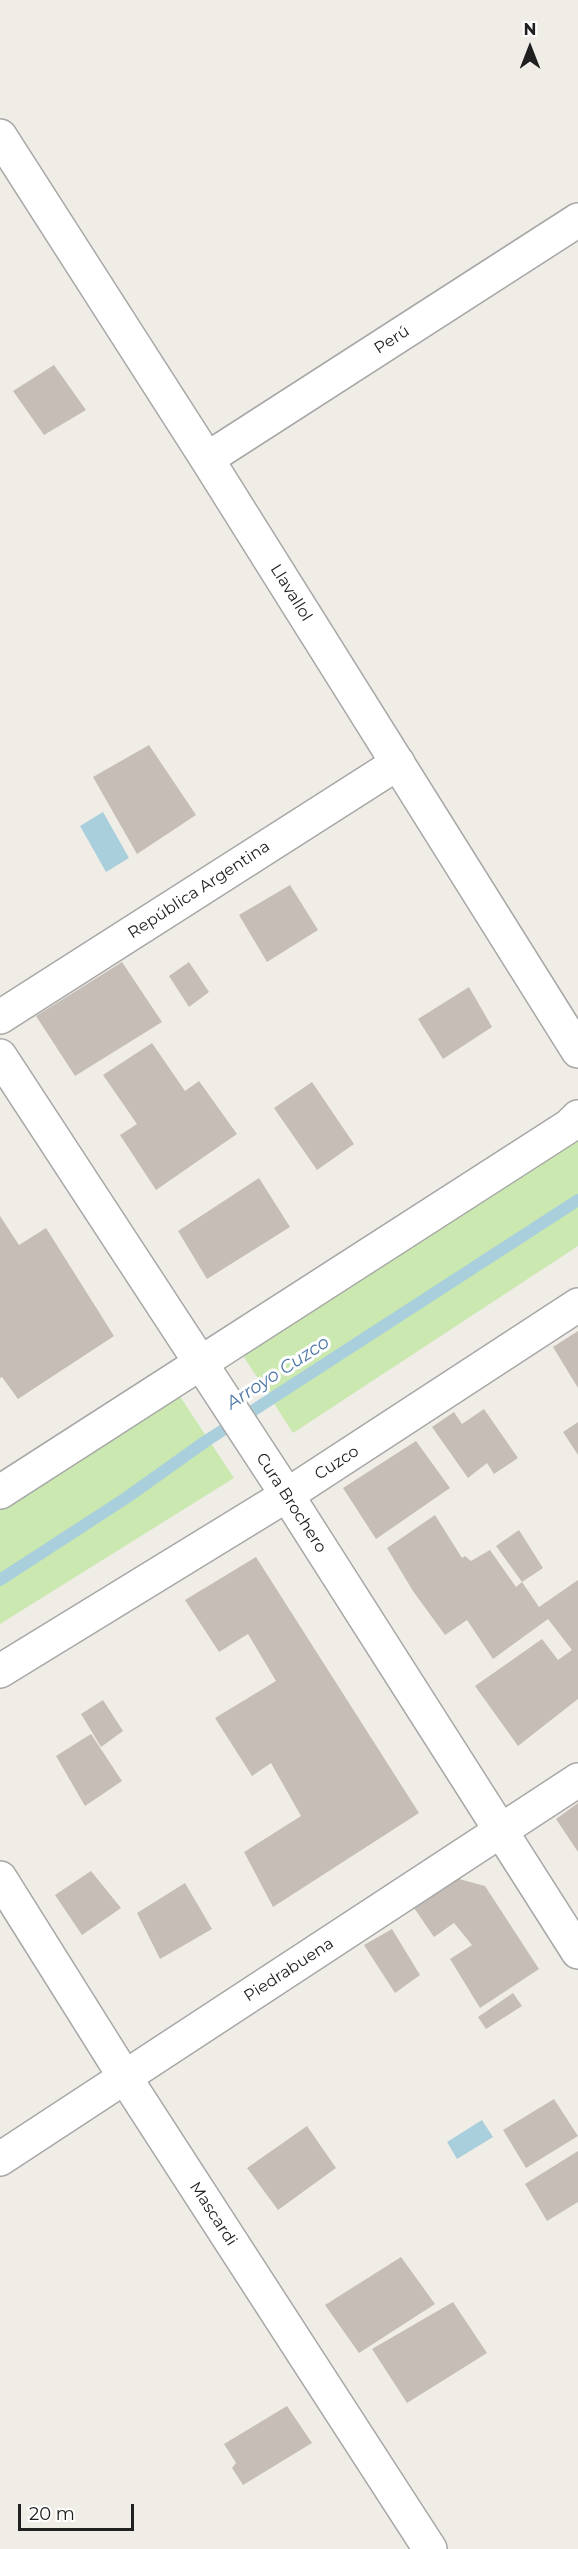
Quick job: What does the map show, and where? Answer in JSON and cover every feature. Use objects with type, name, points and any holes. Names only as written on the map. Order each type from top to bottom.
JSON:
[{"type":"street","name":"Llavallol","points":[[0,136],[207,459],[578,1051]]},
{"type":"street","name":"Perú","points":[[207,459],[578,220]]},
{"type":"street","name":"República Argentina","points":[[0,1017],[398,763]]},
{"type":"street","name":"Cura Brochero","points":[[0,1056],[201,1361],[578,1952]]},
{"type":"street","points":[[0,1492],[569,1126],[578,1117]]},
{"type":"street","name":"Cuzco","points":[[0,1671],[287,1495],[578,1305]]},
{"type":"street","name":"Piedrabuena","points":[[0,2159],[126,2079],[578,1780]]},
{"type":"street","name":"Mascardi","points":[[0,1878],[126,2079],[430,2549]]},
{"type":"green space","points":[[578,1139],[578,1246],[293,1433],[242,1354]]},
{"type":"green space","points":[[179,1395],[234,1478],[0,1624],[0,1510]]},
{"type":"water","points":[[103,812],[129,858],[106,872],[80,826]]},
{"type":"water","points":[[482,2120],[493,2137],[457,2159],[447,2142]]},
{"type":"building","points":[[54,365],[86,410],[44,435],[13,391]]},
{"type":"building","points":[[149,745],[196,815],[137,854],[93,777]]},
{"type":"building","points":[[290,885],[318,930],[267,962],[239,915]]},
{"type":"building","points":[[122,962],[162,1022],[75,1076],[36,1016]]},
{"type":"building","points":[[189,962],[209,992],[189,1007],[169,976]]},
{"type":"building","points":[[469,987],[492,1027],[443,1059],[418,1019]]},
{"type":"building","points":[[152,1043],[185,1091],[199,1081],[237,1134],[156,1190],[120,1135],[137,1124],[103,1075]]},
{"type":"building","points":[[312,1082],[354,1144],[317,1170],[274,1108]]},
{"type":"building","points":[[259,1178],[290,1227],[207,1279],[178,1231]]},
{"type":"building","points":[[0,1216],[19,1245],[46,1228],[114,1336],[18,1399],[2,1377],[0,1378]]},
{"type":"building","points":[[578,1331],[578,1388],[553,1347]]},
{"type":"building","points":[[484,1409],[518,1458],[494,1474],[487,1463],[468,1478],[432,1427],[454,1412],[462,1424]]},
{"type":"building","points":[[578,1422],[578,1455],[563,1432]]},
{"type":"building","points":[[416,1441],[450,1488],[376,1539],[343,1488]]},
{"type":"building","points":[[435,1515],[462,1558],[465,1556],[471,1561],[490,1550],[516,1587],[522,1582],[539,1607],[578,1580],[578,1699],[518,1746],[475,1686],[542,1639],[558,1660],[572,1650],[548,1619],[493,1659],[467,1620],[445,1635],[413,1591],[387,1548]]},
{"type":"building","points":[[519,1530],[543,1568],[522,1582],[496,1546]]},
{"type":"building","points":[[256,1557],[419,1813],[273,1907],[244,1852],[301,1816],[271,1763],[252,1776],[215,1718],[276,1681],[248,1634],[219,1652],[185,1600]]},
{"type":"building","points":[[103,1700],[123,1731],[101,1747],[81,1714]]},
{"type":"building","points":[[91,1734],[122,1781],[85,1806],[56,1756]]},
{"type":"building","points":[[578,1803],[578,1852],[556,1819]]},
{"type":"building","points":[[91,1871],[121,1908],[82,1935],[55,1895]]},
{"type":"building","points":[[452,1877],[485,1886],[539,1969],[480,2008],[450,1959],[472,1945],[454,1923],[434,1937],[414,1908]]},
{"type":"building","points":[[185,1883],[212,1929],[160,1959],[137,1913]]},
{"type":"building","points":[[392,1929],[420,1975],[395,1993],[364,1945]]},
{"type":"building","points":[[513,1993],[522,2006],[486,2029],[478,2017]]},
{"type":"building","points":[[554,2099],[578,2136],[526,2168],[503,2130]]},
{"type":"building","points":[[307,2126],[336,2168],[278,2210],[247,2168]]},
{"type":"building","points":[[578,2151],[578,2202],[547,2221],[525,2184]]},
{"type":"building","points":[[401,2257],[435,2304],[359,2353],[325,2305]]},
{"type":"building","points":[[453,2302],[487,2353],[407,2403],[372,2349]]},
{"type":"building","points":[[287,2406],[312,2443],[243,2485],[232,2468],[236,2463],[224,2444]]},
{"type":"waterway","name":"Arroyo Cuzco","points":[[0,1580],[126,1498],[206,1441],[578,1200]]}]
